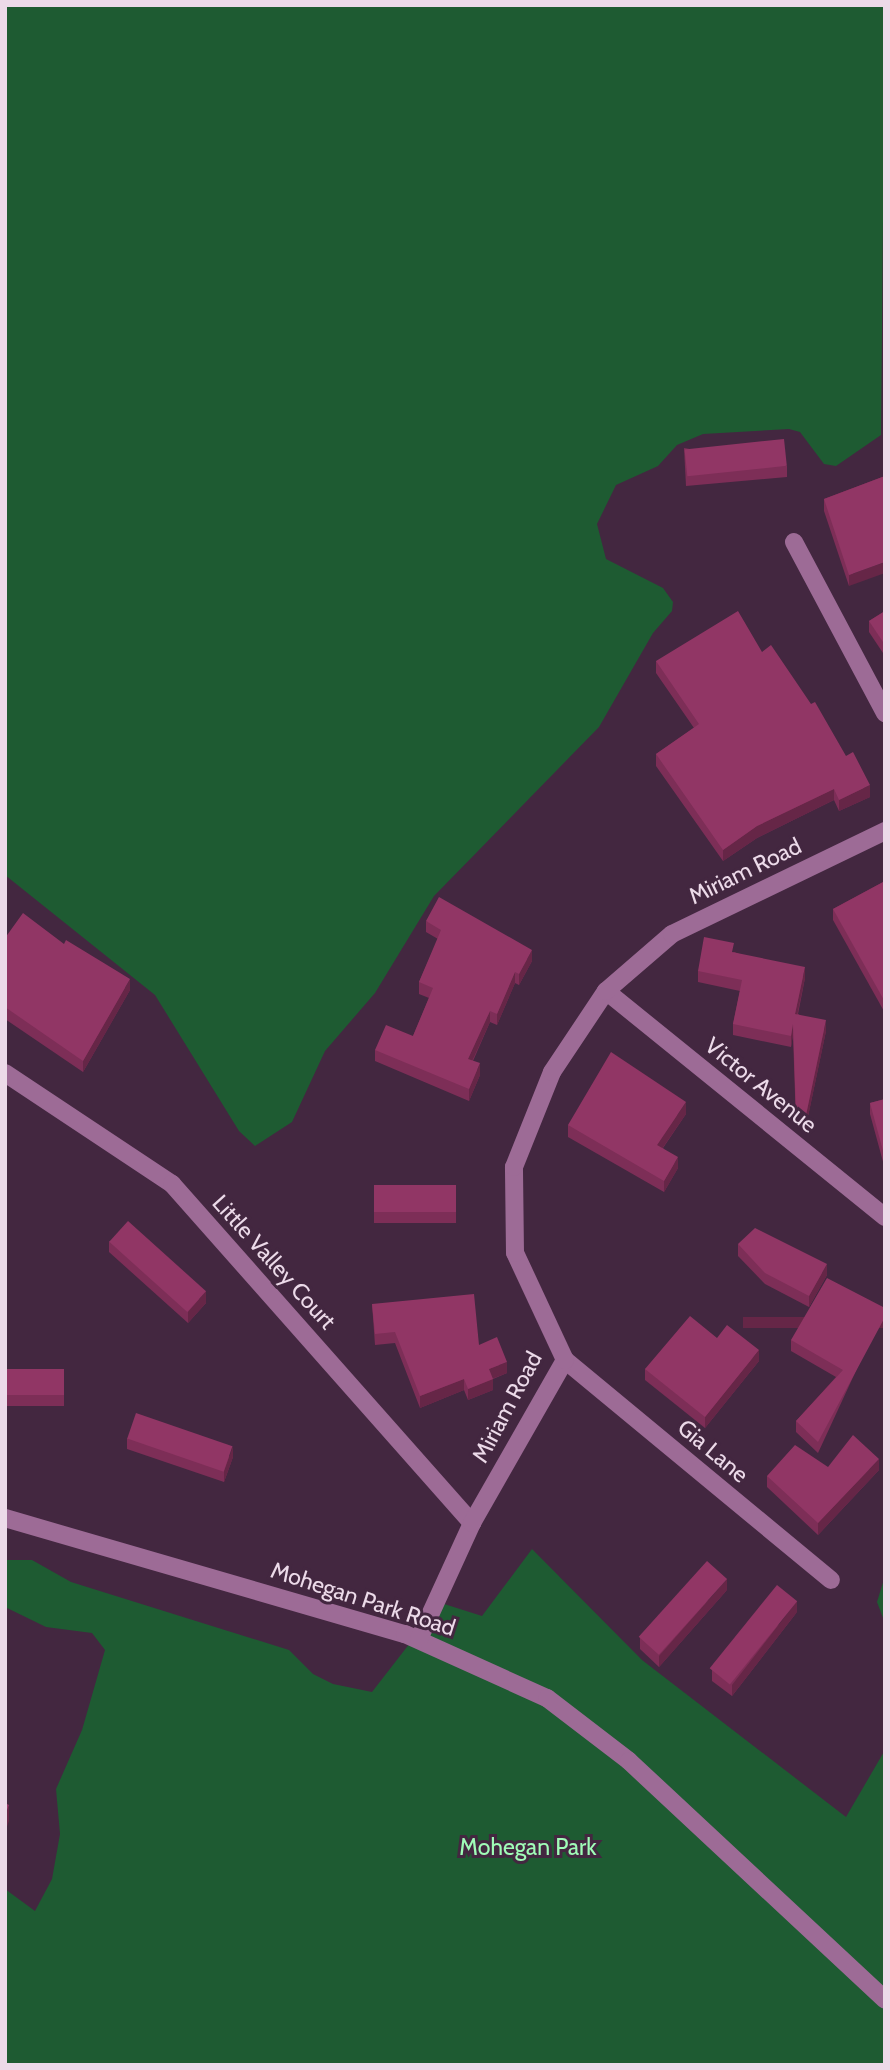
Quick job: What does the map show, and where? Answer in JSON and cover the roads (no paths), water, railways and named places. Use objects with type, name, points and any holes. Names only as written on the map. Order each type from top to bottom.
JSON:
[{"type":"street","points":[[794,542],[885,713]]},
{"type":"street","name":"Miriam Road","points":[[419,1639],[472,1523],[565,1360],[515,1253],[514,1167],[552,1072],[606,992],[672,933],[885,831]]},
{"type":"street","name":"Victor Avenue","points":[[606,992],[885,1217]]},
{"type":"street","name":"Little Valley Court","points":[[5,1073],[172,1184],[472,1523]]},
{"type":"street","name":"Gia Lane","points":[[565,1360],[831,1580]]},
{"type":"street","name":"Mohegan Park Road","points":[[5,1518],[419,1639],[517,1682],[583,1723],[885,2000]]},
{"type":"park label","name":"Mohegan Park","points":[[528,1847]]}]
